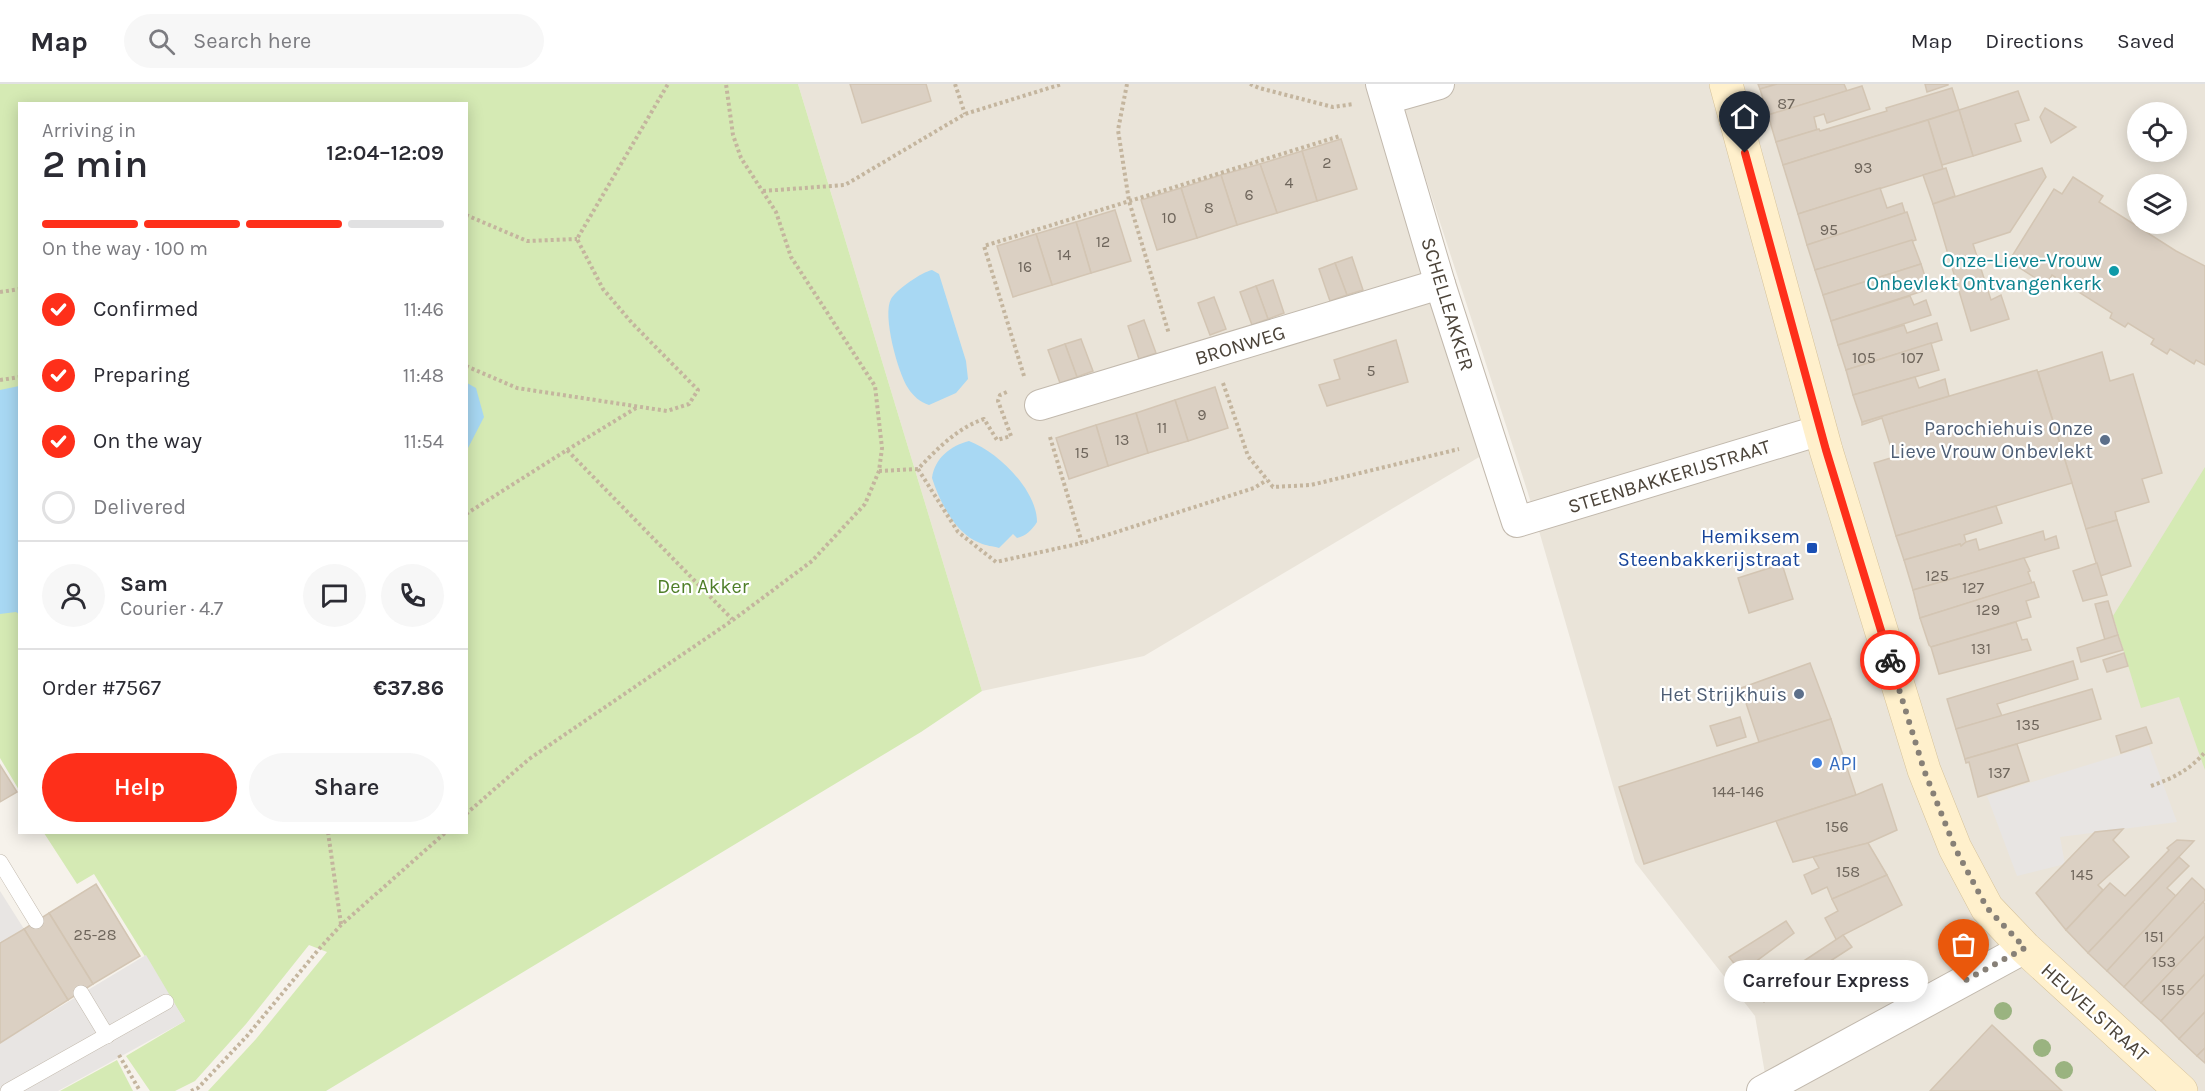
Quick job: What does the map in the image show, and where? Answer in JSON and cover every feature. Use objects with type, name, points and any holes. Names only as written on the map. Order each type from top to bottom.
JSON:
[{"type":"main road","name":"HEUVELSTRAAT","points":[[1726,84],[1821,430],[1924,770],[1955,848],[1987,908],[2025,948],[2181,1091]]},
{"type":"street","points":[[1383,92],[1439,84]]},
{"type":"street","name":"SCHELLEAKKER","points":[[1383,92],[1440,284],[1517,522]]},
{"type":"street","name":"BRONWEG","points":[[1034,395],[1178,363],[1440,284]]},
{"type":"street","name":"STEENBAKKERIJSTRAAT","points":[[1517,522],[1821,430]]},
{"type":"street","points":[[1762,1091],[2025,948]]},
{"type":"lane","points":[[0,862],[36,921]]},
{"type":"lane","points":[[81,993],[107,1036]]},
{"type":"lane","points":[[8,1091],[166,1002]]},
{"type":"path","points":[[578,238],[668,84]]},
{"type":"path","points":[[468,812],[529,759],[733,620],[812,561],[865,504],[879,471],[882,448],[875,386],[791,257],[776,212],[741,158],[733,135],[726,84]]},
{"type":"path","points":[[955,84],[965,114]]},
{"type":"path","points":[[763,191],[844,184],[965,114],[1062,84]]},
{"type":"path","points":[[1127,84],[1118,130],[1129,201],[1178,363]]},
{"type":"path","points":[[1250,84],[1333,107],[1383,92]]},
{"type":"path","points":[[1082,543],[984,246],[1340,136]]},
{"type":"path","points":[[468,216],[527,241],[578,238]]},
{"type":"path","points":[[468,367],[517,388],[636,408],[667,411],[689,404],[698,390],[632,323],[603,289],[578,238]]},
{"type":"path","points":[[0,292],[18,289]]},
{"type":"path","points":[[1212,353],[1248,456],[1273,487],[1311,485],[1491,441]]},
{"type":"path","points":[[0,380],[18,377]]},
{"type":"path","points":[[879,471],[918,469],[940,446],[975,422],[984,419],[997,440],[1011,436],[998,401],[1000,395],[1008,392]]},
{"type":"path","points":[[468,513],[636,408]]},
{"type":"path","points":[[567,450],[733,620]]},
{"type":"path","points":[[918,469],[958,532],[996,562],[1082,543],[1254,488],[1267,480]]},
{"type":"path","points":[[2151,786],[2178,776],[2197,762],[2205,752]]},
{"type":"path","points":[[328,834],[341,925]]},
{"type":"path","points":[[191,1091],[198,1088],[247,1036],[341,925],[444,834]]},
{"type":"path","points":[[107,1036],[140,1091]]},
{"type":"shaded area","points":[[798,84],[1370,84],[1486,453],[1144,656],[982,691]]},
{"type":"shaded area","points":[[1395,84],[2205,84],[2205,1091],[1768,1091],[1755,1016],[1635,862],[1528,493]]},
{"type":"shaded area","points":[[2149,746],[2177,822],[2060,837],[2065,864],[2017,876],[1987,796]]},
{"type":"shaded area","points":[[0,891],[24,929],[1,943],[0,941]]},
{"type":"shaded area","points":[[146,955],[185,1021],[58,1091],[0,1091],[0,1043]]},
{"type":"green space","name":"Den Akker","points":[[0,84],[798,84],[982,691],[921,732],[326,1091],[208,1091],[256,1039],[327,952],[309,945],[246,1024],[195,1081],[175,1091],[150,1091],[126,1056],[185,1021],[94,874],[77,884],[45,834],[468,834],[468,102],[18,102],[18,788],[0,758]]},
{"type":"green space","points":[[2205,467],[2205,770],[2179,697],[2141,708],[2113,616]]},
{"type":"green space","points":[[117,1060],[133,1091],[60,1091]]},
{"type":"water","points":[[932,270],[939,274],[966,361],[968,379],[956,393],[929,405],[914,396],[904,381],[892,344],[888,318],[891,299],[894,295],[922,274]]},
{"type":"water","points":[[468,384],[476,388],[484,417],[468,448]]},
{"type":"water","points":[[18,386],[18,613],[0,614],[0,390]]},
{"type":"water","points":[[969,441],[992,454],[1014,474],[1030,497],[1035,510],[1037,522],[1031,530],[1017,538],[1013,534],[999,548],[971,539],[963,532],[949,515],[932,478],[936,464],[945,454]]},
{"type":"building","points":[[850,84],[926,84],[931,101],[862,123]]},
{"type":"building","points":[[1758,84],[1777,84],[1760,89]]},
{"type":"building","points":[[1777,84],[1844,84],[1847,91],[1768,115],[1760,89]]},
{"type":"building","points":[[1925,84],[1948,84],[1948,85],[1927,92]]},
{"type":"building","points":[[1862,86],[1870,109],[1827,123],[1824,114],[1814,117],[1817,130],[1776,142],[1768,115]]},
{"type":"building","points":[[1952,88],[1959,110],[1783,165],[1776,142],[1887,111],[1886,108]]},
{"type":"building","points":[[2018,91],[2029,120],[2015,124],[2021,141],[1973,156],[1959,110]]},
{"type":"building","points":[[2045,108],[2076,127],[2051,143],[2040,117]]},
{"type":"building","points":[[1959,110],[1973,156],[1942,165],[1928,120]]},
{"type":"building","points":[[1928,120],[1943,169],[1798,214],[1783,165]]},
{"type":"building","points":[[1341,139],[1357,189],[1317,201],[1302,151]]},
{"type":"building","points":[[1302,151],[1317,201],[1277,213],[1260,164]]},
{"type":"building","points":[[1260,164],[1277,213],[1237,225],[1221,175]]},
{"type":"building","points":[[1946,168],[1955,196],[1933,204],[1923,175]]},
{"type":"building","points":[[2042,168],[2046,177],[2010,232],[1973,244],[1991,300],[2001,295],[2009,319],[1971,331],[1933,204]]},
{"type":"building","points":[[1221,175],[1237,225],[1197,238],[1181,188]]},
{"type":"building","name":"Onze-Lieve-Vrouw Onbevlekt Ontvangenkerk","points":[[2073,177],[2103,196],[2099,202],[2127,220],[2127,234],[2149,234],[2205,266],[2205,365],[2196,360],[2194,364],[2170,349],[2167,354],[2151,344],[2154,339],[2128,323],[2125,327],[2110,318],[2112,313],[2052,275],[2046,285],[2009,261],[2054,189],[2062,194]]},
{"type":"building","points":[[1181,188],[1197,238],[1157,250],[1141,200]]},
{"type":"building","points":[[1880,188],[1887,208],[1902,203],[1905,213],[1807,245],[1798,214]]},
{"type":"building","points":[[1115,210],[1131,261],[1091,273],[1076,222]]},
{"type":"building","points":[[1907,212],[1916,240],[1815,270],[1807,245]]},
{"type":"building","points":[[1076,222],[1091,273],[1052,285],[1036,234]]},
{"type":"building","points":[[1036,234],[1052,285],[1013,297],[997,246]]},
{"type":"building","points":[[1912,240],[1921,264],[1823,295],[1815,270]]},
{"type":"building","points":[[1352,257],[1363,290],[1347,295],[1335,263]]},
{"type":"building","points":[[1335,263],[1347,295],[1330,301],[1319,269]]},
{"type":"building","points":[[1921,264],[1929,289],[1831,321],[1823,295]]},
{"type":"building","points":[[1273,280],[1284,313],[1268,319],[1256,286]]},
{"type":"building","points":[[1256,286],[1268,319],[1252,325],[1240,292]]},
{"type":"building","points":[[1910,296],[1914,305],[1926,300],[1931,315],[1838,345],[1831,321]]},
{"type":"building","points":[[1214,297],[1226,329],[1210,335],[1198,303]]},
{"type":"building","points":[[1144,320],[1156,353],[1139,359],[1128,326]]},
{"type":"building","points":[[1937,323],[1942,340],[1846,370],[1838,345],[1904,325],[1907,333]]},
{"type":"building","points":[[1081,339],[1093,371],[1077,377],[1065,344]]},
{"type":"building","points":[[1396,340],[1408,382],[1327,406],[1319,385],[1340,379],[1334,360]]},
{"type":"building","points":[[1931,343],[1939,370],[1853,395],[1846,370]]},
{"type":"building","points":[[1065,344],[1077,377],[1060,383],[1048,350]]},
{"type":"building","name":"Parochiehuis Onze Lieve Vrouw Onbevlekt","points":[[2102,352],[2110,381],[2133,374],[2162,473],[2142,479],[2149,502],[2115,512],[2117,520],[2086,529],[2038,372]]},
{"type":"building","points":[[2037,370],[2072,483],[1896,536],[1874,463],[1894,457],[1882,418],[1862,425],[1862,422]]},
{"type":"building","points":[[1915,377],[1919,388],[1945,379],[1949,396],[1862,422],[1853,395]]},
{"type":"building","points":[[1215,387],[1228,428],[1188,441],[1175,400]]},
{"type":"building","points":[[1175,400],[1188,441],[1148,453],[1136,413]]},
{"type":"building","points":[[1136,413],[1148,453],[1108,466],[1096,425]]},
{"type":"building","points":[[1096,425],[1108,466],[1069,479],[1056,438]]},
{"type":"building","points":[[1996,506],[2002,523],[1964,535],[1966,542],[1961,546],[1960,544],[1904,560],[1896,536]]},
{"type":"building","points":[[2117,520],[2131,566],[2100,576],[2086,529]]},
{"type":"building","points":[[2043,531],[2045,540],[2056,536],[2059,548],[1913,590],[1904,560],[1960,544],[1961,546],[1976,539],[1979,550]]},
{"type":"building","points":[[2024,558],[2032,583],[1920,618],[1913,590]]},
{"type":"building","points":[[2097,563],[2107,595],[2083,601],[2073,571]]},
{"type":"building","points":[[1782,564],[1793,599],[1749,613],[1738,578]]},
{"type":"building","points":[[2034,582],[2039,597],[2026,601],[2031,617],[1931,647],[1929,645],[1920,618]]},
{"type":"building","points":[[2108,601],[2118,635],[2105,640],[2095,604]]},
{"type":"building","points":[[2016,622],[2022,640],[2027,639],[2031,650],[1939,674],[1931,647]]},
{"type":"building","points":[[2118,635],[2123,650],[2081,662],[2077,648]]},
{"type":"building","points":[[2124,653],[2128,666],[2107,672],[2103,660]]},
{"type":"building","points":[[2073,661],[2078,679],[1997,704],[2002,716],[1956,729],[1947,699]]},
{"type":"building","points":[[1810,663],[1831,719],[1759,742],[1741,688]]},
{"type":"building","points":[[2092,689],[2101,719],[1965,759],[1956,729]]},
{"type":"building","points":[[1740,717],[1746,737],[1717,746],[1710,726]]},
{"type":"building","points":[[1831,719],[1856,795],[1644,864],[1619,787]]},
{"type":"building","points":[[2146,727],[2152,743],[2121,753],[2116,736]]},
{"type":"building","points":[[2017,744],[2029,781],[1978,797],[1969,762],[1966,763],[1965,759]]},
{"type":"building","points":[[0,765],[17,792],[0,802]]},
{"type":"building","points":[[1882,784],[1897,830],[1868,843],[1793,862],[1776,821],[1856,795]]},
{"type":"building","points":[[2123,829],[2113,840],[2129,857],[2098,885],[2103,890],[2066,930],[2036,893],[2095,832]]},
{"type":"building","points":[[2177,840],[2194,841],[2088,953],[2066,930],[2110,883],[2125,896],[2169,850],[2167,848]]},
{"type":"building","points":[[1868,843],[1887,875],[1832,899],[1827,887],[1812,894],[1804,875],[1819,868],[1813,857]]},
{"type":"building","points":[[2179,857],[2189,866],[2167,888],[2176,896],[2107,971],[2088,953]]},
{"type":"building","points":[[1887,875],[1902,905],[1843,935],[1837,941],[1825,918],[1838,911],[1832,899]]},
{"type":"building","points":[[2192,878],[2205,890],[2205,900],[2124,987],[2107,971]]},
{"type":"building","points":[[96,884],[140,956],[93,984],[49,913]]},
{"type":"building","points":[[2203,902],[2205,904],[2205,936],[2141,1003],[2124,987]]},
{"type":"building","points":[[49,913],[93,984],[68,1000],[24,929]]},
{"type":"building","points":[[1786,921],[1794,933],[1754,963],[1777,992],[1764,1002],[1729,957]]},
{"type":"building","points":[[24,929],[68,1000],[0,1043],[0,943]]},
{"type":"building","points":[[1843,935],[1852,947],[1801,980],[1793,968]]},
{"type":"building","points":[[2205,936],[2205,974],[2161,1021],[2141,1003]]},
{"type":"building","points":[[2205,974],[2205,1012],[2179,1039],[2161,1021]]},
{"type":"building","points":[[2205,1012],[2205,1048],[2197,1056],[2179,1039]]},
{"type":"building","points":[[1992,1025],[2062,1091],[1930,1091]]},
{"type":"building","points":[[2205,1048],[2205,1063],[2197,1056]]},
{"type":"way so far","points":[[1890,660],[1924,770],[1955,848],[1987,908],[2025,948],[1964,981]]},
{"type":"place","name":"Onze-Lieve-Vrouw Onbevlekt Ontvangenkerk","points":[[2114,271]]},
{"type":"place","name":"Parochiehuis Onze Lieve Vrouw Onbevlekt","points":[[2105,440]]},
{"type":"place","name":"Hemiksem Steenbakkerijstraat","points":[[1812,548]]},
{"type":"place","name":"Het Strijkhuis","points":[[1799,694]]},
{"type":"place","name":"API","points":[[1817,763]]},
{"type":"place","name":"Carrefour Express","points":[[1964,981]]},
{"type":"route","points":[[1745,153],[1826,450],[1890,660]]}]
